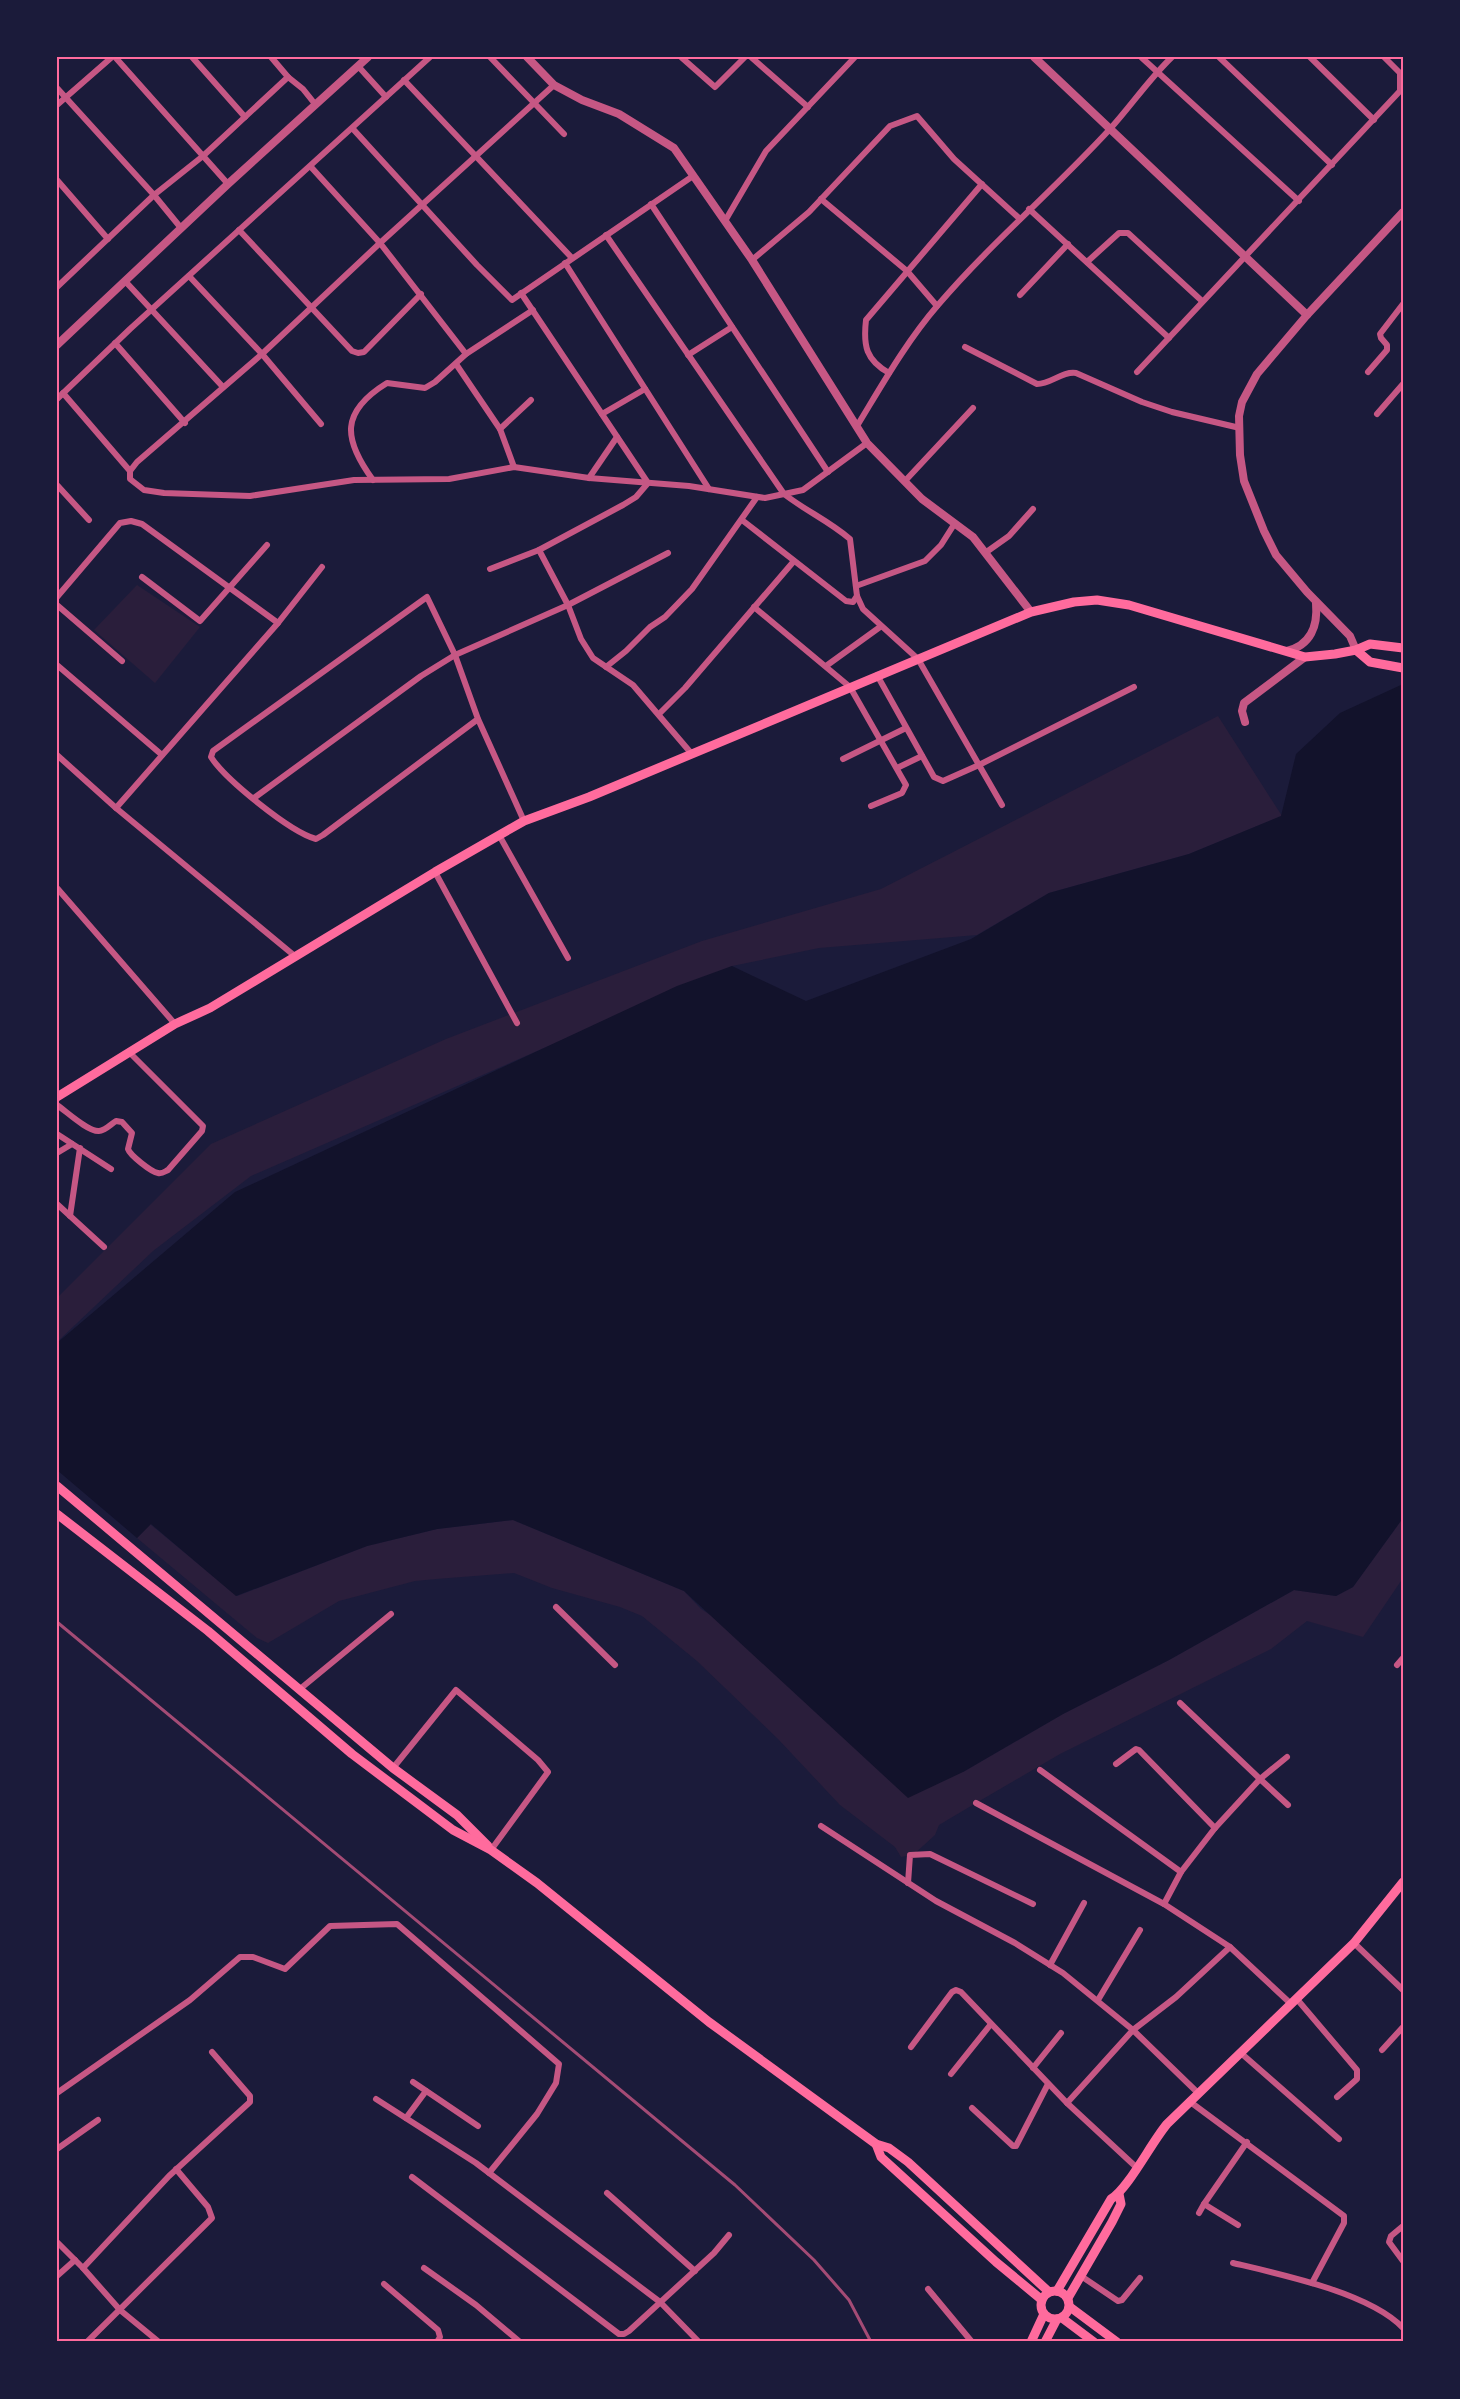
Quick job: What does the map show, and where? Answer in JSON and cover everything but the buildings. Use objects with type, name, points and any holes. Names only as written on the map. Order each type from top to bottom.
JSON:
[{"type":"main road","points":[[57,1097],[175,1024],[210,1008],[435,872],[525,821],[589,797],[1032,612],[1074,602],[1097,600],[1118,603],[1163,614],[1305,657],[1356,650],[1370,644],[1403,648]]},
{"type":"main road","points":[[1356,650],[1370,662],[1403,668]]},
{"type":"main road","points":[[57,1486],[393,1768],[457,1815],[491,1850]]},
{"type":"main road","points":[[57,1514],[208,1631],[352,1754],[453,1830],[491,1850],[537,1884],[709,2022],[876,2144],[889,2148],[908,2162],[1049,2294]]},
{"type":"main road","points":[[1030,2342],[1044,2314],[1049,2294],[1111,2199],[1119,2194],[1156,2137],[1189,2101],[1242,2054],[1293,2000],[1354,1943],[1403,1882]]},
{"type":"main road","points":[[876,2144],[881,2157],[996,2262],[1049,2294],[1069,2302],[1117,2342]]},
{"type":"main road","points":[[1045,2342],[1121,2204],[1119,2194]]},
{"type":"main road","points":[[1044,2314],[1052,2319],[1060,2318],[1094,2342]]},
{"type":"street","points":[[57,105],[113,57],[228,184]]},
{"type":"street","points":[[192,57],[245,117]]},
{"type":"street","points":[[271,57],[315,104]]},
{"type":"street","points":[[57,345],[228,184],[369,57]]},
{"type":"street","points":[[57,399],[152,309],[430,57]]},
{"type":"street","points":[[490,57],[564,134]]},
{"type":"street","points":[[527,57],[554,86],[619,114],[674,148],[752,260],[867,443],[922,499],[973,537],[1032,612]]},
{"type":"street","points":[[681,57],[716,87],[745,57]]},
{"type":"street","points":[[751,57],[808,107]]},
{"type":"street","points":[[725,221],[766,151],[855,57]]},
{"type":"street","points":[[1034,57],[1308,315]]},
{"type":"street","points":[[1141,57],[1299,201]]},
{"type":"street","points":[[857,426],[889,373],[937,306],[1029,209],[1110,129],[1172,57]]},
{"type":"street","points":[[1218,57],[1332,165]]},
{"type":"street","points":[[1310,57],[1374,120]]},
{"type":"street","points":[[1137,372],[1400,91],[1400,73],[1384,57]]},
{"type":"street","points":[[358,66],[386,97]]},
{"type":"street","points":[[57,287],[154,195],[203,156],[288,77]]},
{"type":"street","points":[[404,80],[572,258]]},
{"type":"street","points":[[554,86],[380,243],[262,354],[185,423],[137,462],[130,471],[130,479],[144,490],[164,493],[250,496],[354,480],[449,479],[514,467],[589,478],[709,489],[765,498],[803,490],[867,443]]},
{"type":"street","points":[[57,88],[181,228]]},
{"type":"street","points":[[752,260],[809,212],[890,126],[917,117],[954,159],[1020,219]]},
{"type":"street","points":[[353,129],[512,300],[693,176]]},
{"type":"street","points":[[311,166],[380,243],[466,354]]},
{"type":"street","points":[[57,180],[108,239]]},
{"type":"street","points":[[889,373],[875,365],[869,353],[864,339],[866,320],[982,184]]},
{"type":"street","points":[[821,199],[907,271],[937,306]]},
{"type":"street","points":[[651,204],[828,472]]},
{"type":"street","points":[[1029,209],[1169,338]]},
{"type":"street","points":[[1356,650],[1340,625],[1316,603],[1276,555],[1264,531],[1244,482],[1240,455],[1242,402],[1257,374],[1403,212]]},
{"type":"street","points":[[239,230],[357,354],[364,352],[421,294]]},
{"type":"street","points":[[1087,262],[1119,233],[1128,234],[1202,301]]},
{"type":"street","points":[[606,235],[784,494],[803,509],[830,522],[850,539],[857,596],[863,609],[880,627],[918,659],[1002,805]]},
{"type":"street","points":[[1020,295],[1068,244]]},
{"type":"street","points":[[565,263],[709,489]]},
{"type":"street","points":[[189,276],[262,354],[321,424]]},
{"type":"street","points":[[125,281],[223,387]]},
{"type":"street","points":[[521,293],[648,483]]},
{"type":"street","points":[[1368,372],[1387,350],[1387,345],[1380,334],[1403,304]]},
{"type":"street","points":[[373,480],[353,448],[350,430],[365,399],[387,383],[425,388],[466,354],[533,310]]},
{"type":"street","points":[[688,355],[732,327]]},
{"type":"street","points":[[116,343],[185,423]]},
{"type":"street","points":[[965,348],[1037,384],[1043,384],[1069,372],[1076,373],[1142,402],[1172,412],[1240,428]]},
{"type":"street","points":[[456,364],[500,429],[514,467]]},
{"type":"street","points":[[1377,414],[1403,384]]},
{"type":"street","points":[[602,414],[645,389]]},
{"type":"street","points":[[63,393],[130,471]]},
{"type":"street","points":[[500,429],[531,399]]},
{"type":"street","points":[[905,482],[973,408]]},
{"type":"street","points":[[589,478],[617,437]]},
{"type":"street","points":[[490,569],[539,550],[636,497],[648,483]]},
{"type":"street","points":[[57,485],[89,520]]},
{"type":"street","points":[[606,667],[650,627],[665,617],[692,590],[757,497]]},
{"type":"street","points":[[986,553],[1009,536],[1033,509]]},
{"type":"street","points":[[742,520],[846,601],[853,602],[857,596]]},
{"type":"street","points":[[57,597],[120,523],[131,521],[142,524],[278,623]]},
{"type":"street","points":[[856,586],[925,561],[941,545],[955,523]]},
{"type":"street","points":[[142,578],[200,621],[267,545]]},
{"type":"street","points":[[539,550],[568,605],[581,639],[593,658],[633,685],[691,753]]},
{"type":"street","points":[[254,798],[421,676],[455,655],[568,605],[668,554]]},
{"type":"street","points":[[659,714],[685,688],[794,561]]},
{"type":"street","points":[[116,808],[278,623],[322,567]]},
{"type":"street","points":[[478,719],[323,836],[316,838],[296,830],[254,798],[211,757],[213,751],[427,597],[455,655],[478,719],[525,821]]},
{"type":"street","points":[[1285,651],[1299,648],[1308,640],[1316,623],[1316,603]]},
{"type":"street","points":[[57,605],[122,661]]},
{"type":"street","points":[[754,607],[850,687],[905,782],[905,789],[902,793],[871,806]]},
{"type":"street","points":[[826,666],[880,627]]},
{"type":"street","points":[[1245,722],[1242,711],[1244,703],[1305,657]]},
{"type":"street","points":[[57,665],[162,755]]},
{"type":"street","points":[[877,675],[938,780],[979,765],[1134,687]]},
{"type":"street","points":[[843,759],[882,742],[906,728]]},
{"type":"street","points":[[57,755],[116,808],[296,957]]},
{"type":"street","points":[[897,768],[922,756]]},
{"type":"street","points":[[499,835],[567,958]]},
{"type":"street","points":[[435,872],[517,1023]]},
{"type":"street","points":[[57,888],[175,1024]]},
{"type":"street","points":[[57,1104],[95,1131],[104,1130],[116,1121],[122,1122],[132,1132],[128,1149],[131,1154],[156,1172],[163,1173],[168,1170],[202,1131],[203,1126],[129,1052]]},
{"type":"street","points":[[57,1134],[111,1169]]},
{"type":"street","points":[[57,1153],[72,1144]]},
{"type":"street","points":[[70,1216],[80,1148]]},
{"type":"street","points":[[57,1204],[104,1247]]},
{"type":"street","points":[[556,1607],[615,1665]]},
{"type":"street","points":[[300,1689],[391,1614]]},
{"type":"street","points":[[1398,1665],[1403,1659]]},
{"type":"street","points":[[393,1768],[456,1689],[538,1760],[548,1772],[491,1850]]},
{"type":"street","points":[[1179,1703],[1288,1805]]},
{"type":"street","points":[[1116,1764],[1136,1749],[1139,1750],[1215,1828]]},
{"type":"street","points":[[1164,1904],[1181,1872],[1215,1828],[1260,1779],[1287,1757]]},
{"type":"street","points":[[1040,1770],[1181,1872]]},
{"type":"street","points":[[976,1803],[1164,1904],[1230,1947],[1293,2000],[1357,2070],[1357,2079],[1336,2097]]},
{"type":"street","points":[[821,1826],[908,1883],[1050,1965],[1098,2000],[1133,2030],[1198,2093]]},
{"type":"street","points":[[908,1883],[910,1856],[930,1854],[1033,1904]]},
{"type":"street","points":[[1050,1965],[1084,1903]]},
{"type":"street","points":[[57,2093],[190,2000],[240,1957],[254,1957],[285,1969],[330,1926],[397,1924],[559,2064],[556,2083],[537,2114],[489,2173]]},
{"type":"street","points":[[1098,2000],[1140,1930]]},
{"type":"street","points":[[1354,1943],[1403,1990]]},
{"type":"street","points":[[1067,2103],[1133,2030],[1176,1997],[1230,1947]]},
{"type":"street","points":[[911,2047],[952,1992],[956,1990],[961,1992],[1048,2084],[1136,2167]]},
{"type":"street","points":[[951,2074],[992,2024]]},
{"type":"street","points":[[1382,2050],[1403,2027]]},
{"type":"street","points":[[1033,2068],[1061,2033]]},
{"type":"street","points":[[82,2268],[176,2169],[250,2102],[250,2096],[212,2052]]},
{"type":"street","points":[[1242,2054],[1339,2139]]},
{"type":"street","points":[[413,2082],[478,2126]]},
{"type":"street","points":[[972,2108],[1012,2146],[1016,2146],[1048,2084]]},
{"type":"street","points":[[406,2118],[426,2091]]},
{"type":"street","points":[[376,2098],[489,2173],[660,2302],[699,2342]]},
{"type":"street","points":[[1189,2101],[1344,2216],[1344,2223],[1312,2283]]},
{"type":"street","points":[[57,2149],[98,2120]]},
{"type":"street","points":[[1199,2213],[1247,2142]]},
{"type":"street","points":[[87,2342],[212,2218],[208,2207],[176,2169]]},
{"type":"street","points":[[412,2177],[619,2334],[629,2331],[724,2243],[729,2235]]},
{"type":"street","points":[[607,2193],[694,2271]]},
{"type":"street","points":[[1204,2204],[1238,2225]]},
{"type":"street","points":[[1403,2226],[1390,2236],[1389,2242],[1403,2261]]},
{"type":"street","points":[[57,2242],[120,2310],[159,2342]]},
{"type":"street","points":[[57,2276],[75,2260]]},
{"type":"street","points":[[1233,2263],[1312,2283],[1387,2315],[1403,2328]]},
{"type":"street","points":[[424,2268],[476,2305],[520,2342]]},
{"type":"street","points":[[1082,2276],[1118,2301],[1122,2300],[1140,2277]]},
{"type":"street","points":[[384,2284],[438,2330],[440,2337],[437,2342]]},
{"type":"street","points":[[928,2289],[972,2342]]},
{"type":"shaded area","points":[[137,585],[200,627],[155,683],[94,630]]},
{"type":"shaded area","points":[[1403,684],[1403,1518],[1353,1587],[1336,1596],[1294,1590],[1169,1660],[1063,1714],[963,1772],[908,1798],[684,1591],[513,1520],[437,1529],[367,1546],[236,1596],[151,1524],[137,1538],[57,1470],[57,1343],[235,1192],[677,986],[732,966],[806,1001],[971,939],[1049,893],[1189,854],[1281,816],[1296,754],[1340,713]]},
{"type":"shaded area","points":[[1218,716],[1282,816],[1189,854],[1049,893],[977,935],[819,948],[732,966],[251,1176],[153,1251],[57,1342],[57,1298],[211,1144],[446,1039],[702,941],[881,889]]},
{"type":"shaded area","points":[[1403,1518],[1403,1578],[1363,1637],[1307,1621],[1271,1649],[1060,1754],[939,1825],[935,1835],[913,1855],[901,1857],[895,1847],[840,1805],[778,1739],[697,1661],[642,1616],[620,1607],[552,1588],[514,1573],[415,1581],[339,1601],[268,1643],[257,1638],[137,1538],[150,1524],[237,1596],[367,1546],[437,1529],[513,1520],[684,1591],[701,1609],[963,1772],[1063,1714],[1169,1660],[1294,1590],[1336,1596],[1353,1587]]},
{"type":"railway","points":[[57,1622],[735,2185],[814,2260],[849,2300],[871,2342]]}]
